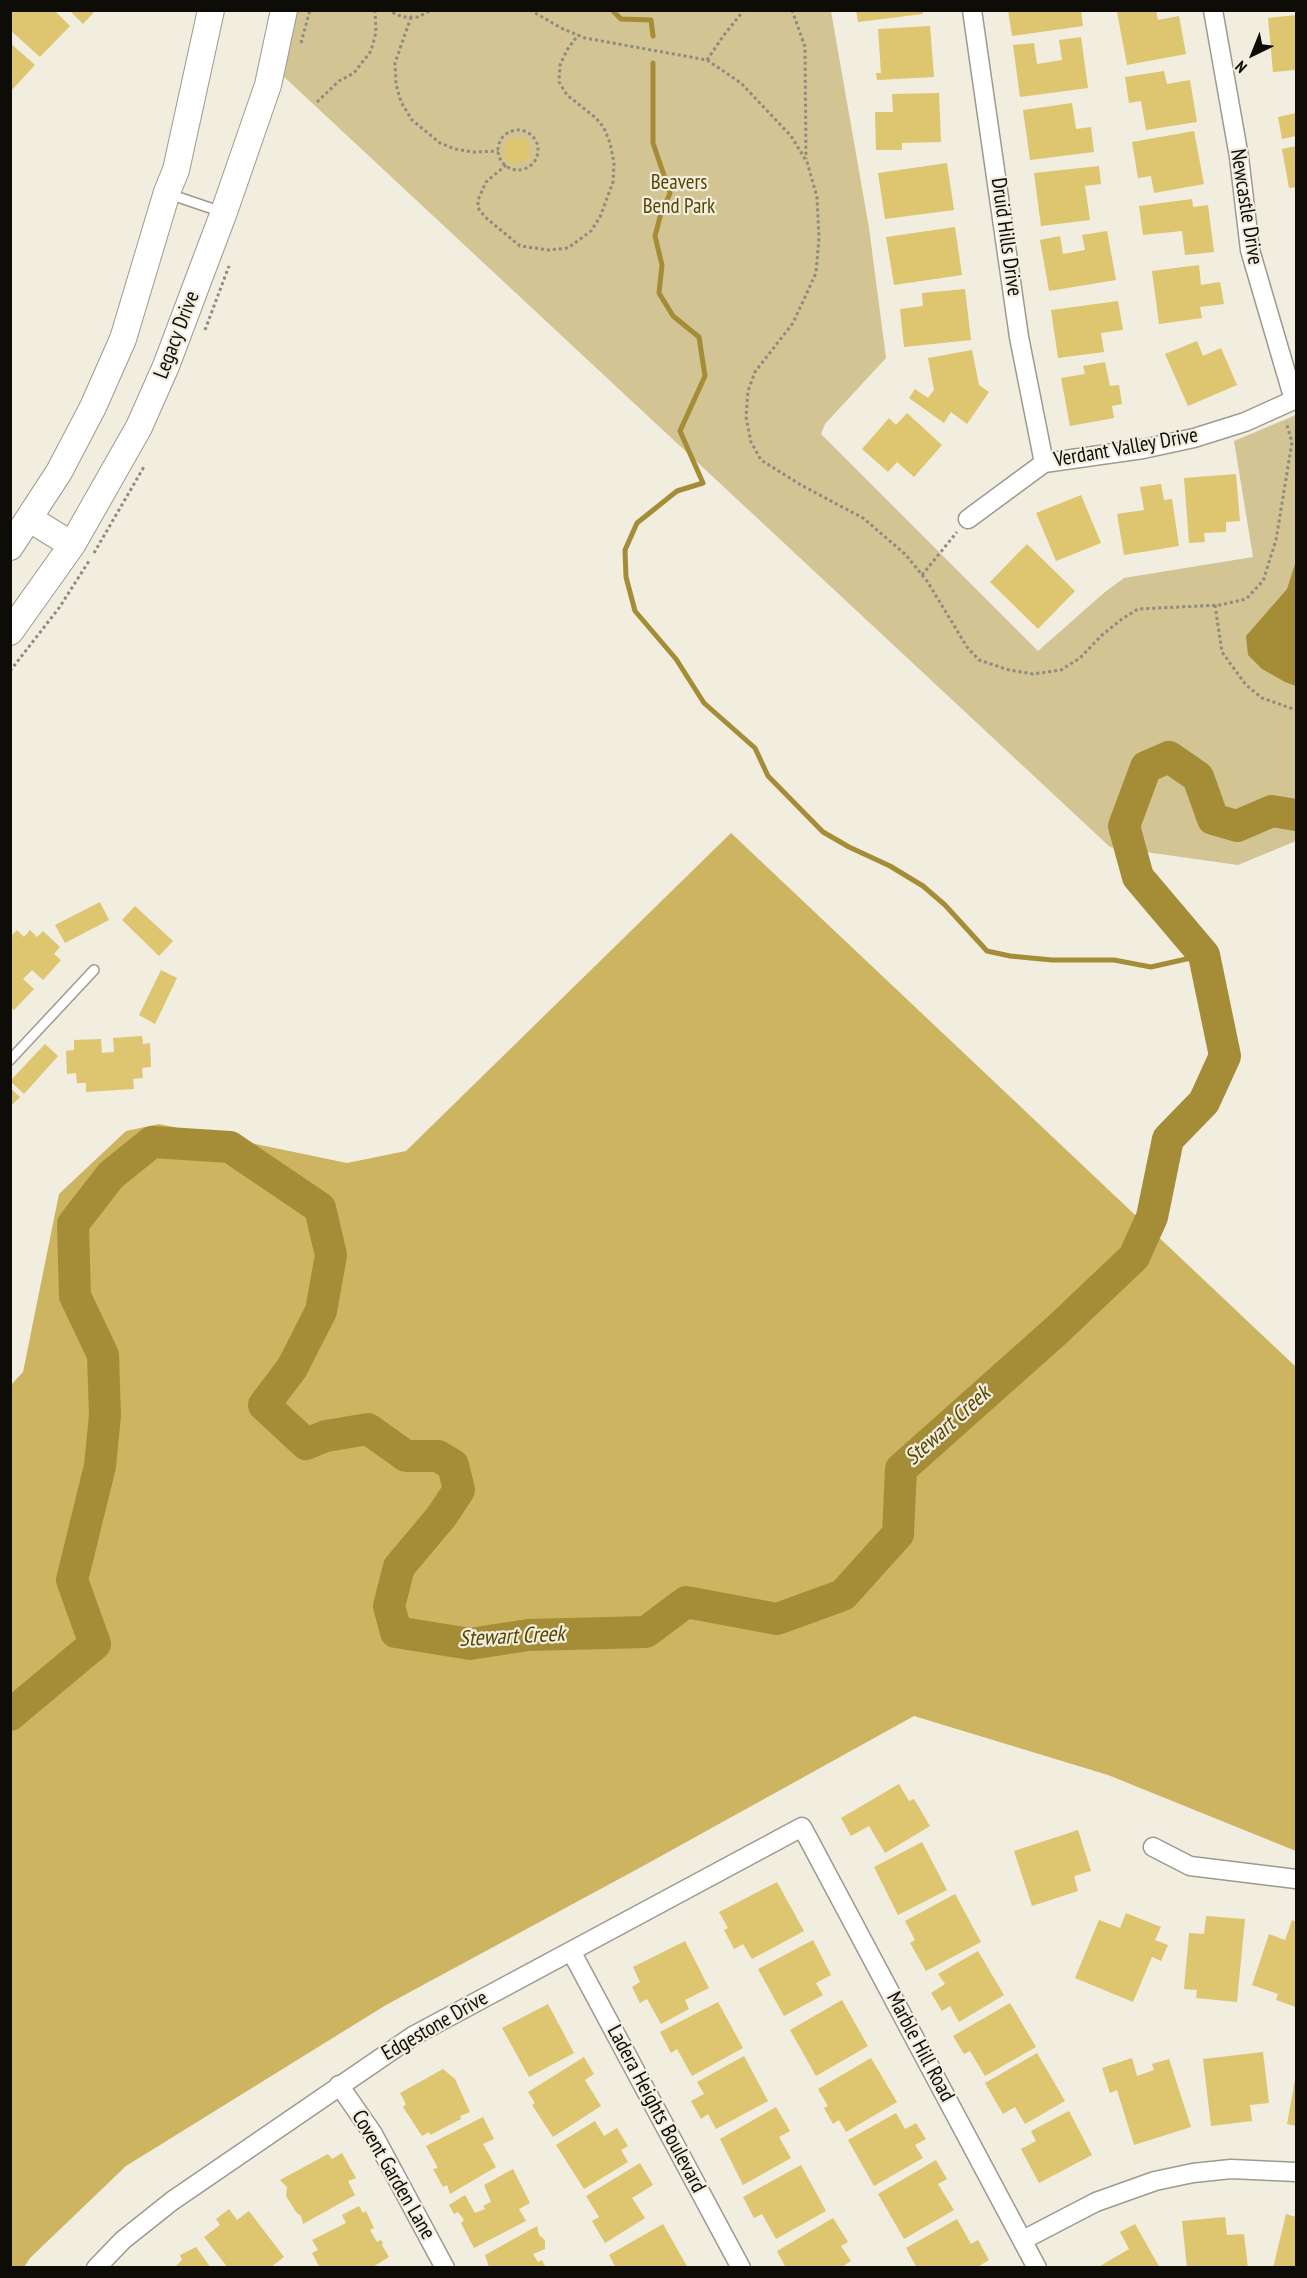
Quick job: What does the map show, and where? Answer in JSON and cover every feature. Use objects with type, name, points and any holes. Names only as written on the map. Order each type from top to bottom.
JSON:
[{"type":"main road","points":[[10,547],[59,472],[93,406],[123,339],[166,192],[176,170],[211,10]]},
{"type":"main road","name":"Legacy Drive","points":[[10,632],[72,545],[144,417],[166,366],[224,212],[268,85],[284,10]]},
{"type":"main road","points":[[30,519],[72,545]]},
{"type":"street","name":"Druid Hills Drive","points":[[972,10],[1019,337],[1044,462]]},
{"type":"street","name":"Newcastle Drive","points":[[1213,10],[1239,157],[1250,250],[1291,402]]},
{"type":"street","name":"Verdant Valley Drive","points":[[968,519],[1044,462],[1143,449],[1194,438],[1245,422],[1291,402]]},
{"type":"street","name":"Edgestone Drive","points":[[96,2268],[150,2217],[413,2036],[802,1827]]},
{"type":"street","name":"Marble Hill Road","points":[[802,1827],[1037,2268]]},
{"type":"street","points":[[1153,1847],[1190,1866],[1296,1879]]},
{"type":"street","name":"Ladera Heights Boulevard","points":[[571,1951],[741,2268]]},
{"type":"street","name":"Covent Garden Lane","points":[[339,2085],[376,2139],[445,2268]]},
{"type":"street","points":[[1023,2240],[1096,2202],[1155,2181],[1193,2173],[1231,2169],[1296,2172]]},
{"type":"lane","points":[[166,192],[224,212]]},
{"type":"lane","points":[[10,1060],[93,970]]},
{"type":"path","points":[[317,102],[339,81],[354,73],[371,51],[376,32],[375,10]]},
{"type":"path","points":[[387,10],[403,17],[418,17],[431,10]]},
{"type":"path","points":[[530,10],[578,35],[707,60],[741,83],[768,110],[791,136],[807,162]]},
{"type":"path","points":[[707,60],[744,10]]},
{"type":"path","points":[[792,10],[805,47],[804,131],[807,162],[817,197],[819,238],[816,273],[793,323],[755,372],[748,391],[746,417],[751,442],[761,460],[863,518],[904,554],[922,575],[967,647],[980,660],[1009,670],[1033,674],[1061,670],[1080,658],[1102,635],[1138,609],[1215,605],[1246,599],[1263,581],[1276,540],[1292,442],[1291,402]]},
{"type":"path","points":[[411,17],[395,63],[396,84],[401,102],[412,120],[424,132],[455,149],[473,152],[498,151]]},
{"type":"path","points":[[506,165],[486,182],[477,200],[478,208],[485,217],[520,246],[549,250],[568,248],[591,231],[600,217],[613,182],[614,163],[604,128],[596,118],[567,95],[559,82],[560,65],[578,35]]},
{"type":"path","points":[[512,131],[528,132],[537,144],[538,152],[531,165],[516,170],[506,165],[499,156],[500,141],[512,131]]},
{"type":"path","points":[[922,575],[968,519]]},
{"type":"path","points":[[1215,605],[1222,652],[1246,685],[1262,698],[1296,710]]},
{"type":"green space","name":"Beavers Bend Park","points":[[297,11],[831,11],[869,228],[886,358],[825,424],[821,434],[1038,651],[1124,578],[1253,557],[1234,441],[1296,415],[1296,841],[1238,865],[1110,847],[281,74]]},
{"type":"shaded area","points":[[1296,561],[1296,686],[1262,669],[1248,655],[1246,636],[1287,589]]},
{"type":"shaded area","points":[[731,833],[1296,1367],[1296,1851],[1108,1775],[914,1716],[386,2005],[126,2166],[30,2258],[24,2267],[11,2267],[10,1386],[23,1372],[59,1194],[126,1131],[159,1124],[347,1163],[406,1151]]},
{"type":"building","points":[[14,10],[54,10],[70,26],[40,57],[10,30],[10,14]]},
{"type":"building","points":[[69,10],[96,10],[83,24]]},
{"type":"building","points":[[856,10],[923,10],[923,14],[858,22]]},
{"type":"building","points":[[1008,10],[1081,10],[1083,26],[1012,36]]},
{"type":"building","points":[[1156,10],[1158,20],[1179,16],[1186,54],[1127,65],[1117,12]]},
{"type":"building","points":[[1296,15],[1296,70],[1273,72],[1268,18]]},
{"type":"building","points":[[930,26],[934,77],[877,80],[876,73],[881,73],[878,29]]},
{"type":"building","points":[[1081,37],[1088,88],[1020,97],[1013,45],[1034,43],[1037,64],[1062,60],[1059,40]]},
{"type":"building","points":[[10,43],[35,65],[10,92]]},
{"type":"building","points":[[1164,71],[1167,84],[1190,80],[1197,122],[1146,130],[1141,101],[1129,103],[1125,77]]},
{"type":"building","points":[[939,93],[941,142],[902,143],[902,150],[876,150],[875,112],[893,112],[892,94]]},
{"type":"building","points":[[1072,103],[1076,129],[1091,127],[1094,152],[1030,160],[1023,110]]},
{"type":"building","points":[[1296,113],[1296,136],[1282,139],[1278,117]]},
{"type":"building","points":[[1194,131],[1204,184],[1154,193],[1151,176],[1138,178],[1132,142]]},
{"type":"building","points":[[512,136],[516,141],[521,136],[531,145],[526,150],[531,155],[521,164],[517,160],[512,165],[502,156],[507,151],[502,147]]},
{"type":"building","points":[[1296,146],[1296,187],[1289,188],[1282,149]]},
{"type":"building","points":[[947,163],[954,210],[885,219],[878,173]]},
{"type":"building","points":[[1099,166],[1101,184],[1085,186],[1090,220],[1041,226],[1034,173]]},
{"type":"building","points":[[1192,199],[1193,207],[1208,205],[1214,252],[1185,255],[1182,231],[1143,235],[1139,206]]},
{"type":"building","points":[[955,227],[962,275],[894,285],[886,237]]},
{"type":"building","points":[[1107,231],[1116,280],[1049,291],[1040,240],[1060,236],[1063,254],[1085,250],[1082,235]]},
{"type":"building","points":[[1199,265],[1201,285],[1220,282],[1224,304],[1200,307],[1202,318],[1159,324],[1152,271]]},
{"type":"building","points":[[965,289],[971,340],[904,347],[900,309],[923,306],[922,293]]},
{"type":"building","points":[[1118,301],[1123,330],[1101,333],[1104,352],[1058,358],[1051,310]]},
{"type":"building","points":[[1197,341],[1203,356],[1221,348],[1237,385],[1188,406],[1165,354]]},
{"type":"building","points":[[972,350],[979,385],[989,392],[967,424],[951,412],[944,423],[909,398],[915,389],[928,398],[934,390],[928,358]]},
{"type":"building","points":[[1105,362],[1110,386],[1119,385],[1122,404],[1112,406],[1114,418],[1070,426],[1061,378],[1085,374],[1083,366]]},
{"type":"building","points":[[907,413],[942,445],[914,477],[897,462],[888,472],[862,449],[889,418],[896,425]]},
{"type":"building","points":[[1236,474],[1240,521],[1226,522],[1226,532],[1204,533],[1205,542],[1189,543],[1184,478]]},
{"type":"building","points":[[1161,484],[1164,500],[1172,499],[1179,546],[1124,555],[1117,514],[1144,510],[1140,487]]},
{"type":"building","points":[[1081,495],[1101,543],[1056,561],[1036,513]]},
{"type":"building","points":[[1027,544],[1075,591],[1038,629],[990,582]]},
{"type":"building","points":[[100,902],[109,920],[65,943],[55,925]]},
{"type":"building","points":[[135,906],[173,941],[159,956],[122,920]]},
{"type":"building","points":[[17,930],[24,937],[30,930],[37,937],[43,931],[60,947],[54,954],[61,960],[43,980],[32,970],[23,979],[34,989],[14,1010],[10,1007],[10,937]]},
{"type":"building","points":[[161,970],[177,978],[155,1024],[139,1015]]},
{"type":"building","points":[[142,1036],[143,1044],[150,1043],[151,1067],[142,1068],[143,1078],[133,1079],[134,1089],[86,1092],[86,1083],[77,1083],[76,1073],[67,1074],[66,1051],[74,1050],[74,1040],[101,1039],[102,1053],[114,1052],[113,1038]]},
{"type":"building","points":[[45,1044],[58,1056],[24,1094],[10,1081]]},
{"type":"building","points":[[10,1088],[20,1097],[10,1107]]},
{"type":"building","points":[[899,1784],[909,1801],[914,1799],[930,1826],[885,1853],[869,1826],[851,1836],[841,1818]]},
{"type":"building","points":[[1078,1830],[1091,1871],[1074,1876],[1078,1891],[1032,1906],[1014,1851]]},
{"type":"building","points":[[922,1842],[947,1890],[898,1915],[874,1867]]},
{"type":"building","points":[[777,1882],[804,1931],[752,1959],[743,1944],[734,1949],[724,1930],[728,1928],[719,1912]]},
{"type":"building","points":[[955,1894],[981,1942],[926,1971],[910,1943],[915,1940],[905,1921]]},
{"type":"building","points":[[1126,1913],[1161,1927],[1155,1940],[1168,1945],[1161,1961],[1152,1957],[1133,2002],[1075,1978],[1099,1920],[1120,1928]]},
{"type":"building","points":[[1206,1916],[1245,1919],[1237,2002],[1196,1998],[1197,1990],[1184,1989],[1189,1933],[1204,1934]]},
{"type":"building","points":[[1292,1920],[1296,1922],[1296,2007],[1276,2000],[1278,1994],[1252,1985],[1269,1934],[1285,1940]]},
{"type":"building","points":[[813,1940],[831,1975],[816,1983],[823,1995],[784,2016],[758,1969]]},
{"type":"building","points":[[685,1941],[709,1988],[685,2000],[689,2009],[661,2024],[647,1999],[640,2003],[632,1987],[640,1982],[633,1967]]},
{"type":"building","points":[[978,1951],[1004,1995],[959,2022],[950,2006],[942,2011],[931,1993],[945,1984],[938,1974]]},
{"type":"building","points":[[842,2000],[868,2046],[816,2076],[790,2030]]},
{"type":"building","points":[[718,2002],[743,2048],[692,2076],[677,2049],[671,2053],[660,2032]]},
{"type":"building","points":[[1010,2003],[1036,2047],[985,2076],[970,2051],[964,2054],[953,2036]]},
{"type":"building","points":[[548,2004],[574,2053],[529,2077],[502,2028]]},
{"type":"building","points":[[1263,2052],[1269,2103],[1250,2105],[1252,2121],[1211,2126],[1203,2059]]},
{"type":"building","points":[[1037,2053],[1065,2101],[1025,2124],[1015,2107],[1003,2114],[985,2083]]},
{"type":"building","points":[[744,2056],[768,2101],[716,2129],[708,2114],[701,2119],[691,2101],[704,2094],[697,2082]]},
{"type":"building","points":[[584,2057],[594,2074],[585,2080],[601,2106],[553,2137],[532,2105],[535,2103],[528,2092]]},
{"type":"building","points":[[871,2058],[897,2102],[846,2132],[839,2120],[833,2124],[824,2108],[828,2106],[818,2089]]},
{"type":"building","points":[[1132,2058],[1137,2076],[1154,2070],[1152,2064],[1169,2059],[1191,2127],[1134,2145],[1117,2090],[1110,2093],[1102,2068]]},
{"type":"building","points":[[443,2069],[455,2079],[470,2112],[430,2135],[429,2132],[422,2136],[403,2107],[406,2104],[400,2093]]},
{"type":"building","points":[[1296,2080],[1296,2126],[1287,2124]]},
{"type":"building","points":[[776,2107],[790,2131],[779,2137],[791,2158],[743,2185],[720,2139]]},
{"type":"building","points":[[1069,2111],[1092,2155],[1039,2183],[1021,2149],[1036,2141],[1031,2131]]},
{"type":"building","points":[[896,2113],[905,2129],[916,2123],[926,2139],[915,2145],[923,2158],[874,2186],[848,2140]]},
{"type":"building","points":[[483,2117],[494,2139],[483,2144],[496,2167],[450,2194],[447,2185],[443,2187],[433,2169],[438,2168],[426,2146]]},
{"type":"building","points":[[595,2121],[604,2136],[617,2128],[628,2146],[621,2150],[628,2162],[584,2189],[556,2145]]},
{"type":"building","points":[[342,2153],[356,2178],[348,2181],[355,2195],[303,2224],[301,2216],[286,2196],[287,2187],[280,2180],[328,2154],[332,2159]]},
{"type":"building","points":[[936,2160],[947,2179],[938,2184],[954,2210],[904,2239],[878,2194]]},
{"type":"building","points":[[640,2163],[653,2185],[632,2198],[645,2218],[605,2243],[592,2221],[599,2217],[586,2196]]},
{"type":"building","points":[[801,2165],[826,2211],[776,2239],[762,2214],[754,2218],[743,2197]]},
{"type":"building","points":[[513,2169],[530,2203],[519,2209],[526,2221],[474,2248],[461,2223],[464,2220],[458,2212],[454,2214],[449,2205],[465,2195],[475,2213],[485,2209],[483,2206],[491,2202],[484,2185]]},
{"type":"building","points":[[359,2206],[363,2213],[366,2211],[374,2228],[370,2230],[377,2242],[380,2240],[383,2242],[382,2245],[389,2257],[371,2268],[320,2268],[312,2253],[318,2250],[312,2240],[346,2223],[342,2215]]},
{"type":"building","points":[[229,2209],[237,2220],[249,2211],[284,2257],[270,2268],[228,2268],[204,2237],[220,2225],[216,2219]]},
{"type":"building","points":[[1286,2214],[1296,2217],[1296,2268],[1273,2268]]},
{"type":"building","points":[[1225,2217],[1227,2235],[1244,2234],[1248,2268],[1187,2268],[1182,2221]]},
{"type":"building","points":[[833,2218],[848,2242],[841,2246],[851,2261],[840,2268],[786,2268],[777,2251]]},
{"type":"building","points":[[957,2219],[971,2244],[978,2240],[989,2260],[976,2268],[917,2268],[906,2248]]},
{"type":"building","points":[[663,2224],[688,2268],[616,2268],[609,2255]]},
{"type":"building","points":[[1135,2224],[1160,2268],[1101,2268],[1100,2266],[1129,2249],[1120,2232]]},
{"type":"building","points":[[537,2226],[539,2235],[545,2240],[545,2249],[533,2254],[538,2262],[542,2260],[546,2268],[489,2267],[485,2255]]},
{"type":"building","points":[[196,2247],[211,2268],[174,2268],[182,2260],[180,2255]]},
{"type":"waterway","points":[[612,10],[621,19],[651,20],[653,36]]},
{"type":"waterway","points":[[653,63],[653,143],[670,193],[655,236],[662,265],[659,293],[673,316],[699,337],[705,376],[680,431],[703,483],[677,491],[637,523],[625,550],[626,577],[635,611],[676,659],[704,703],[755,748],[768,776],[823,832],[890,866],[923,886],[945,905],[987,951],[1052,960],[1114,960],[1151,967],[1204,955]]},
{"type":"waterway","name":"Stewart Creek","points":[[10,1715],[95,1644],[72,1580],[100,1466],[105,1415],[103,1355],[75,1296],[73,1224],[111,1175],[152,1142],[230,1147],[320,1208],[331,1255],[321,1311],[292,1368],[264,1405],[306,1444],[326,1436],[368,1429],[406,1456],[438,1456],[453,1465],[459,1490],[441,1517],[399,1567],[389,1606],[396,1632],[470,1644],[528,1635],[646,1632],[686,1602],[777,1619],[843,1595],[898,1534],[901,1469],[1057,1330],[1134,1257],[1152,1217],[1168,1139],[1204,1102],[1225,1056],[1204,955],[1138,877],[1124,826],[1146,767],[1169,757],[1198,777],[1213,819],[1237,826],[1272,811],[1296,815]]}]
